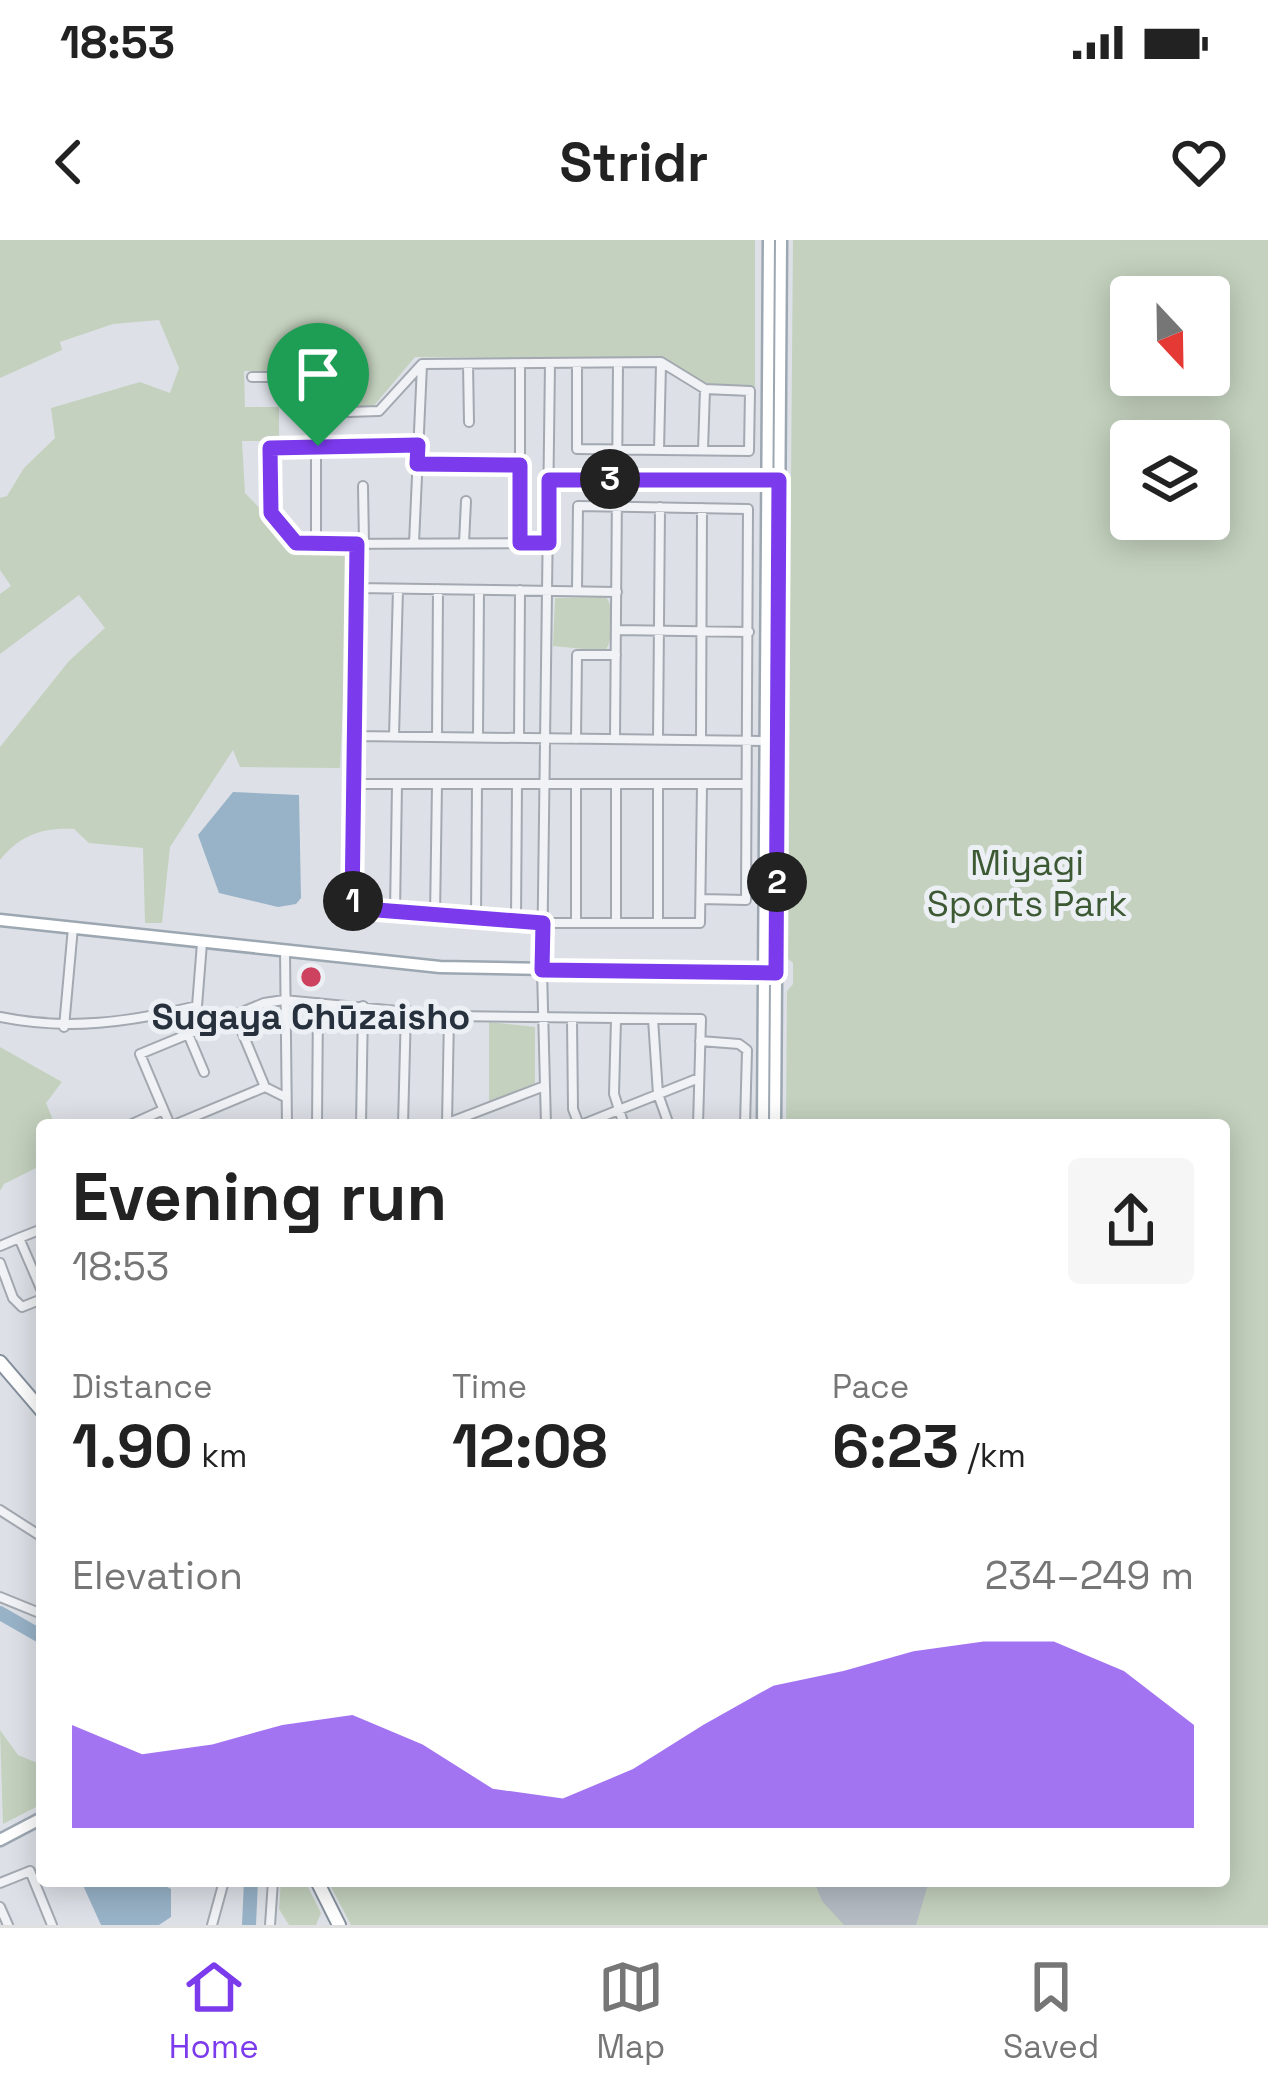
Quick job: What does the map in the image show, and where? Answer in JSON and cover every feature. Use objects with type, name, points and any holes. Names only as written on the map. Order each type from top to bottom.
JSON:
[{"type":"highway","points":[[0,1362],[36,1404]]},
{"type":"highway","points":[[320,1887],[339,1925]]},
{"type":"main road","points":[[763,1119],[770,973],[773,480],[769,240]]},
{"type":"main road","points":[[775,1119],[766,740],[781,240]]},
{"type":"main road","points":[[0,920],[440,967],[770,973]]},
{"type":"main road","points":[[0,1840],[36,1821]]},
{"type":"street","points":[[659,450],[661,362]]},
{"type":"street","points":[[316,413],[379,411],[422,364],[661,362],[705,389],[750,391],[749,451],[578,449],[577,363]]},
{"type":"street","points":[[615,739],[619,363]]},
{"type":"street","points":[[414,543],[422,364]]},
{"type":"street","points":[[468,364],[469,422]]},
{"type":"street","points":[[520,364],[520,543]]},
{"type":"street","points":[[545,1119],[542,970],[550,364]]},
{"type":"street","points":[[252,377],[316,377],[316,544]]},
{"type":"street","points":[[703,450],[705,389]]},
{"type":"street","points":[[418,445],[270,448],[271,513],[296,543],[549,543]]},
{"type":"street","points":[[417,464],[520,465]]},
{"type":"street","points":[[549,480],[773,480]]},
{"type":"street","points":[[363,486],[352,908],[543,923],[700,922],[702,784]]},
{"type":"street","points":[[464,543],[466,500]]},
{"type":"street","points":[[577,591],[578,506],[748,509],[746,900],[701,899]]},
{"type":"street","points":[[658,739],[660,507]]},
{"type":"street","points":[[701,739],[702,508]]},
{"type":"street","points":[[357,588],[617,592]]},
{"type":"street","points":[[394,736],[398,589]]},
{"type":"street","points":[[437,737],[439,590]]},
{"type":"street","points":[[478,737],[479,590]]},
{"type":"street","points":[[519,738],[520,590]]},
{"type":"street","points":[[616,630],[749,632]]},
{"type":"street","points":[[576,739],[577,655],[616,655]]},
{"type":"street","points":[[355,736],[766,740]]},
{"type":"street","points":[[354,784],[746,784]]},
{"type":"street","points":[[395,912],[397,784]]},
{"type":"street","points":[[435,916],[437,784]]},
{"type":"street","points":[[476,919],[477,784]]},
{"type":"street","points":[[516,921],[517,784]]},
{"type":"street","points":[[576,784],[576,923]]},
{"type":"street","points":[[616,784],[616,923]]},
{"type":"street","points":[[658,784],[658,923]]},
{"type":"street","points":[[64,1028],[73,927]]},
{"type":"street","points":[[0,1017],[64,1028],[147,1018],[197,1006],[202,943]]},
{"type":"street","points":[[285,952],[287,1119]]},
{"type":"street","points":[[169,1119],[140,1054],[284,1000],[448,1016],[700,1018],[698,1119]]},
{"type":"street","points":[[317,1119],[318,1003]]},
{"type":"street","points":[[361,1119],[363,1006]]},
{"type":"street","points":[[403,1119],[406,1010]]},
{"type":"street","points":[[235,1015],[265,1087],[286,1098]]},
{"type":"street","points":[[445,1119],[448,1016]]},
{"type":"street","points":[[572,1019],[573,1108],[578,1119]]},
{"type":"street","points":[[616,1019],[614,1094],[623,1119]]},
{"type":"street","points":[[653,1019],[658,1094],[667,1119]]},
{"type":"street","points":[[188,1034],[204,1072]]},
{"type":"street","points":[[700,1041],[739,1044],[747,1050],[745,1119]]},
{"type":"street","points":[[596,1119],[699,1078]]},
{"type":"street","points":[[187,1119],[265,1087]]},
{"type":"street","points":[[458,1119],[542,1087]]},
{"type":"street","points":[[144,1119],[164,1110]]},
{"type":"street","points":[[0,1246],[36,1231]]},
{"type":"street","points":[[19,1238],[36,1280]]},
{"type":"street","points":[[0,1263],[22,1307],[36,1299]]},
{"type":"street","points":[[0,1510],[36,1533]]},
{"type":"street","points":[[0,1597],[36,1612]]},
{"type":"street","points":[[0,1883],[30,1871],[36,1886]]},
{"type":"street","points":[[37,1887],[52,1925]]},
{"type":"street","points":[[212,1925],[222,1887]]},
{"type":"street","points":[[270,1925],[273,1887]]},
{"type":"street","points":[[0,1906],[8,1925]]},
{"type":"green space","points":[[0,240],[755,240],[755,387],[707,384],[663,359],[415,357],[372,408],[348,408],[347,394],[316,372],[244,371],[245,407],[279,407],[279,441],[242,441],[245,493],[304,553],[350,554],[340,768],[240,767],[233,750],[170,847],[162,923],[145,923],[143,848],[89,843],[74,829],[52,830],[23,839],[0,860],[0,747],[69,661],[105,628],[79,595],[0,654],[0,594],[11,586],[0,570],[0,498],[7,496],[24,468],[55,438],[51,408],[140,382],[170,393],[179,368],[159,320],[113,324],[60,342],[62,350],[0,378]]},
{"type":"green space","name":"Miyagi Sports Park","points":[[793,240],[1268,240],[1268,1925],[351,1925],[331,1887],[1230,1887],[1230,1119],[786,1119],[787,991],[793,984],[793,963],[787,958]]},
{"type":"green space","points":[[606,597],[612,624],[605,651],[553,646],[555,598]]},
{"type":"green space","points":[[489,1022],[535,1027],[535,1084],[489,1101]]},
{"type":"green space","points":[[0,1047],[62,1082],[46,1103],[53,1119],[36,1119],[36,1168],[4,1184],[0,1191]]},
{"type":"green space","points":[[0,1730],[18,1755],[36,1762],[36,1807],[3,1824]]},
{"type":"green space","points":[[281,1887],[308,1887],[321,1913],[316,1925],[289,1925],[279,1909]]},
{"type":"water","points":[[233,792],[299,795],[301,898],[296,904],[278,907],[219,893],[198,835]]},
{"type":"water","points":[[84,1887],[171,1889],[171,1917],[159,1925],[101,1925]]},
{"type":"building","points":[[816,1887],[927,1887],[916,1925],[844,1925],[822,1901]]},
{"type":"waterway","points":[[0,1613],[36,1634]]},
{"type":"waterway","points":[[249,1925],[251,1887]]},
{"type":"place","name":"Sugaya Chūzaisho","points":[[311,977]]},
{"type":"route","points":[[418,445],[417,464],[520,465],[520,543],[549,543],[549,480],[779,480],[776,973],[542,970],[543,923],[352,908],[357,544],[296,543],[271,513],[270,448],[318,446],[418,445]]}]
